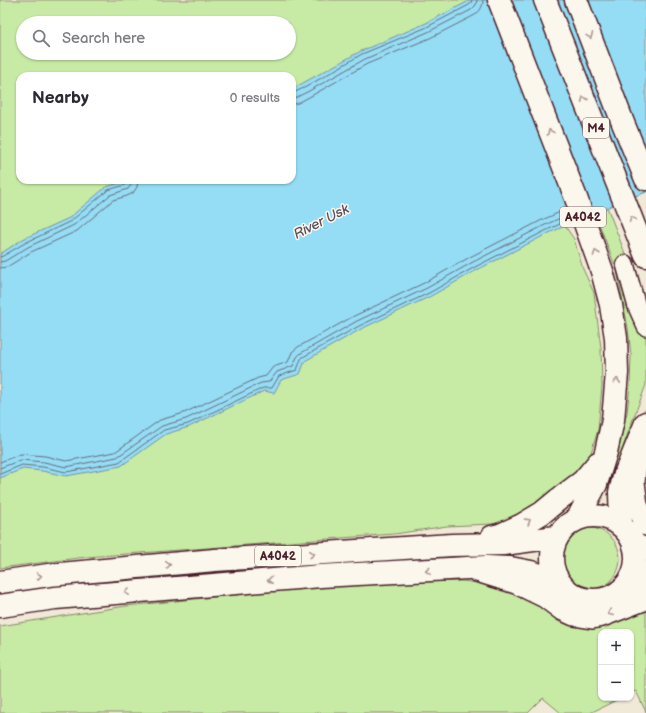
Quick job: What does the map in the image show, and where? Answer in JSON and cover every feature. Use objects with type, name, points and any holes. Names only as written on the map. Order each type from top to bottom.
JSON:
[{"type":"highway","name":"A4042","points":[[499,0],[576,198],[602,270],[611,305],[616,338],[617,373],[613,420],[606,452],[596,484],[578,518]]},
{"type":"highway","name":"M4","points":[[545,0],[646,256]]},
{"type":"highway","name":"M4","points":[[576,0],[646,179]]},
{"type":"highway","points":[[621,525],[620,492],[624,477],[643,430]]},
{"type":"highway","name":"A4042","points":[[452,545],[500,535],[522,525],[542,513],[583,481],[595,468],[606,452]]},
{"type":"highway","points":[[589,515],[600,515],[621,525],[640,547],[636,555],[636,566],[632,576],[636,582],[608,598],[597,600],[585,600],[575,596],[565,589],[558,581],[553,570],[551,559],[552,548],[556,537],[562,529],[569,522],[578,518],[589,515]]},
{"type":"highway","name":"A4042","points":[[0,582],[49,575],[215,560],[452,545],[503,544],[556,537]]},
{"type":"highway","name":"A4042","points":[[0,606],[55,598],[313,576],[486,567],[510,568],[531,572],[558,581]]},
{"type":"main road","points":[[643,430],[634,482],[637,505],[646,525]]},
{"type":"main road","name":"A4042","points":[[467,569],[516,583],[545,597],[561,609],[574,615],[592,618],[602,616],[646,599]]},
{"type":"lane","points":[[625,264],[637,307],[646,327]]},
{"type":"green space","points":[[0,0],[632,0],[296,171],[296,72],[16,72],[16,184],[272,184],[0,330]]},
{"type":"green space","points":[[646,192],[607,207],[646,307],[646,385],[609,488],[605,486],[627,413],[631,355],[628,328],[617,271],[595,213],[565,226],[574,239],[583,269],[594,293],[601,348],[602,386],[598,430],[589,459],[565,488],[522,516],[492,524],[447,526],[395,534],[86,557],[0,568],[0,438],[266,319]]},
{"type":"green space","points":[[589,528],[606,533],[611,537],[615,542],[620,559],[615,576],[611,581],[606,585],[589,590],[572,585],[567,581],[563,576],[558,559],[563,542],[567,537],[572,533]]},
{"type":"green space","points":[[463,581],[518,589],[559,622],[596,628],[646,609],[646,712],[636,691],[634,692],[634,629],[598,629],[598,701],[615,701],[590,713],[561,713],[543,698],[528,713],[0,713],[0,626],[126,606],[353,583]]},
{"type":"water","name":"River Usk","points":[[471,0],[646,0],[646,192],[549,233],[477,270],[431,296],[361,329],[305,361],[300,374],[281,380],[274,393],[264,391],[189,427],[166,434],[121,466],[66,476],[23,469],[0,478],[0,254],[23,239],[69,218],[106,187],[116,184],[296,184],[296,87],[361,51],[424,24]]}]
